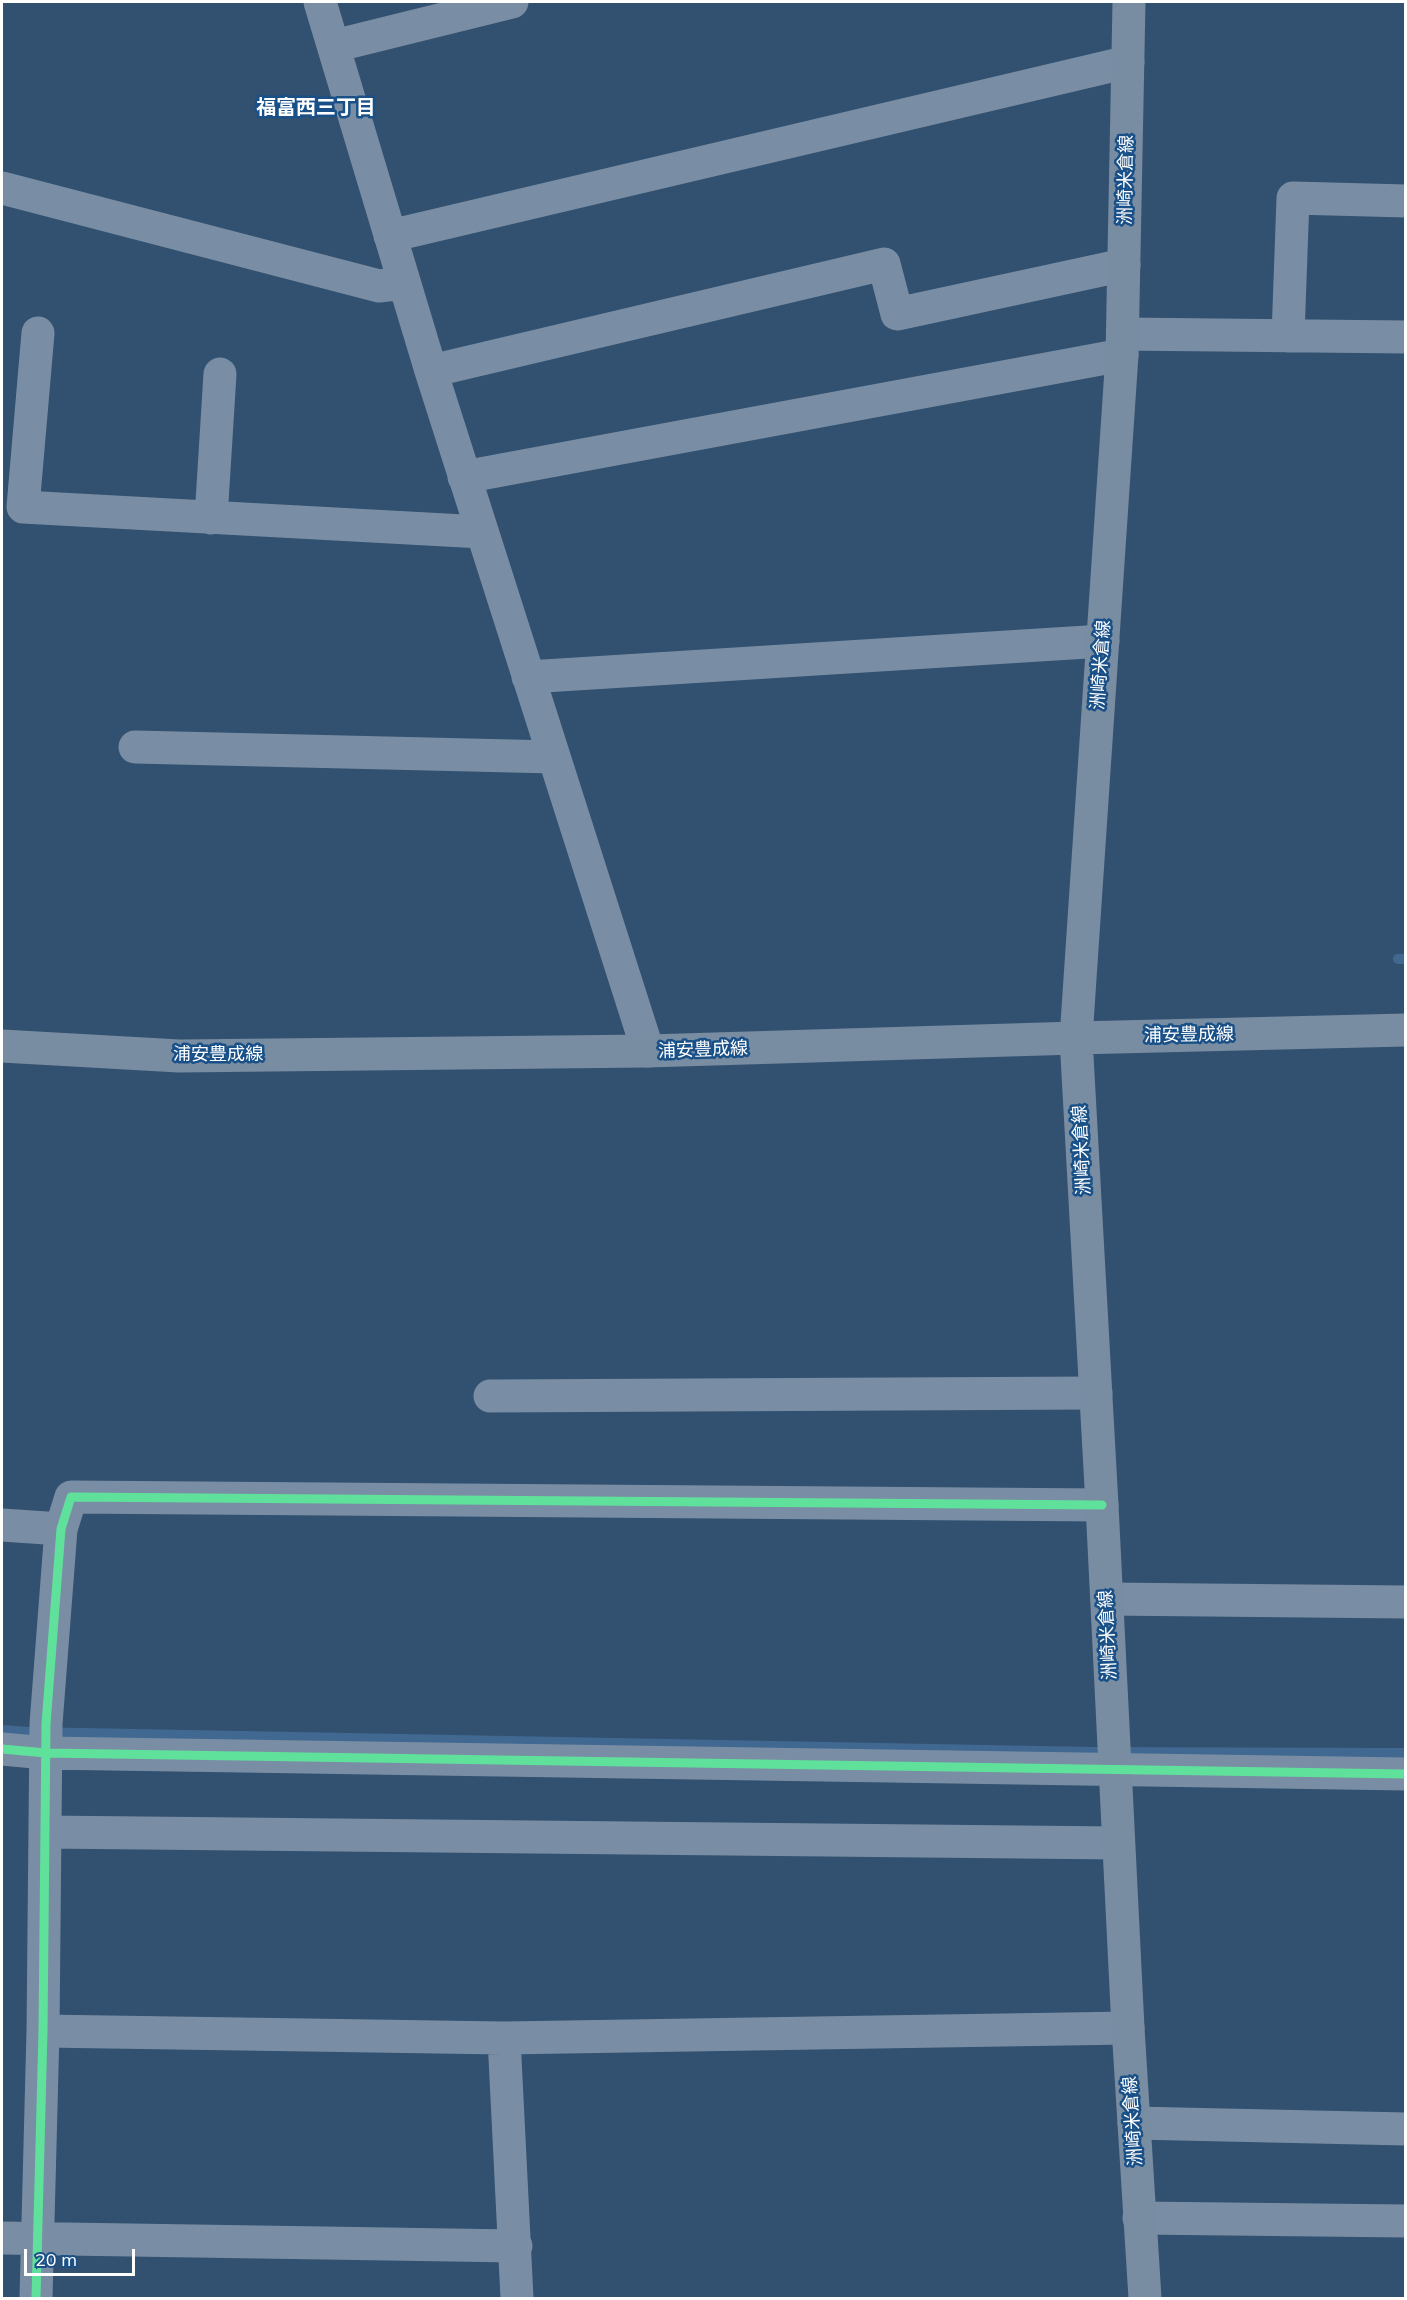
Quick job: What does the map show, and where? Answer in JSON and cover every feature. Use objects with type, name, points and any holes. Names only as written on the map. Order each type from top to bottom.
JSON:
[{"type":"main road","name":"洲崎米倉線","points":[[1129,2],[1123,345],[1076,1038],[1128,2028],[1145,2298]]},
{"type":"main road","name":"浦安豊成線","points":[[2,1046],[179,1056],[648,1052],[1406,1030]]},
{"type":"street","points":[[320,2],[430,371],[648,1052]]},
{"type":"street","points":[[334,46],[512,2]]},
{"type":"street","points":[[390,236],[1128,62]]},
{"type":"street","points":[[2,188],[379,286],[404,283]]},
{"type":"street","points":[[1288,336],[1293,198],[1406,201]]},
{"type":"street","points":[[430,371],[885,264],[897,314],[1124,265]]},
{"type":"street","points":[[38,333],[23,507],[482,532]]},
{"type":"street","points":[[464,477],[1123,345],[1288,336],[1406,336]]},
{"type":"street","points":[[211,518],[220,374]]},
{"type":"street","points":[[528,677],[1103,641]]},
{"type":"street","points":[[135,747],[554,757]]},
{"type":"street","points":[[490,1396],[1096,1393]]},
{"type":"street","points":[[36,2298],[43,2031],[46,1741],[61,1529],[70,1497],[1102,1505]]},
{"type":"street","points":[[2,1525],[61,1529]]},
{"type":"street","points":[[1107,1599],[1406,1602]]},
{"type":"street","points":[[2,1749],[46,1741],[1114,1758],[1406,1774]]},
{"type":"street","points":[[45,1832],[1118,1843]]},
{"type":"street","points":[[43,2031],[504,2038],[1128,2028]]},
{"type":"street","points":[[504,2038],[517,2298]]},
{"type":"street","points":[[1134,2123],[1406,2129]]},
{"type":"street","points":[[1139,2218],[1406,2221]]},
{"type":"street","points":[[2,2238],[516,2246]]},
{"type":"waterway","points":[[1398,959],[1406,959]]},
{"type":"waterway","points":[[2,1730],[1094,1752],[1406,1753]]},
{"type":"cycle path","points":[[36,2298],[43,2031],[46,1724],[61,1529],[71,1497],[1102,1505]]},
{"type":"cycle path","points":[[2,1749],[46,1753],[1406,1774]]},
{"type":"district","name":"福富西三丁目","points":[[316,108]]}]
